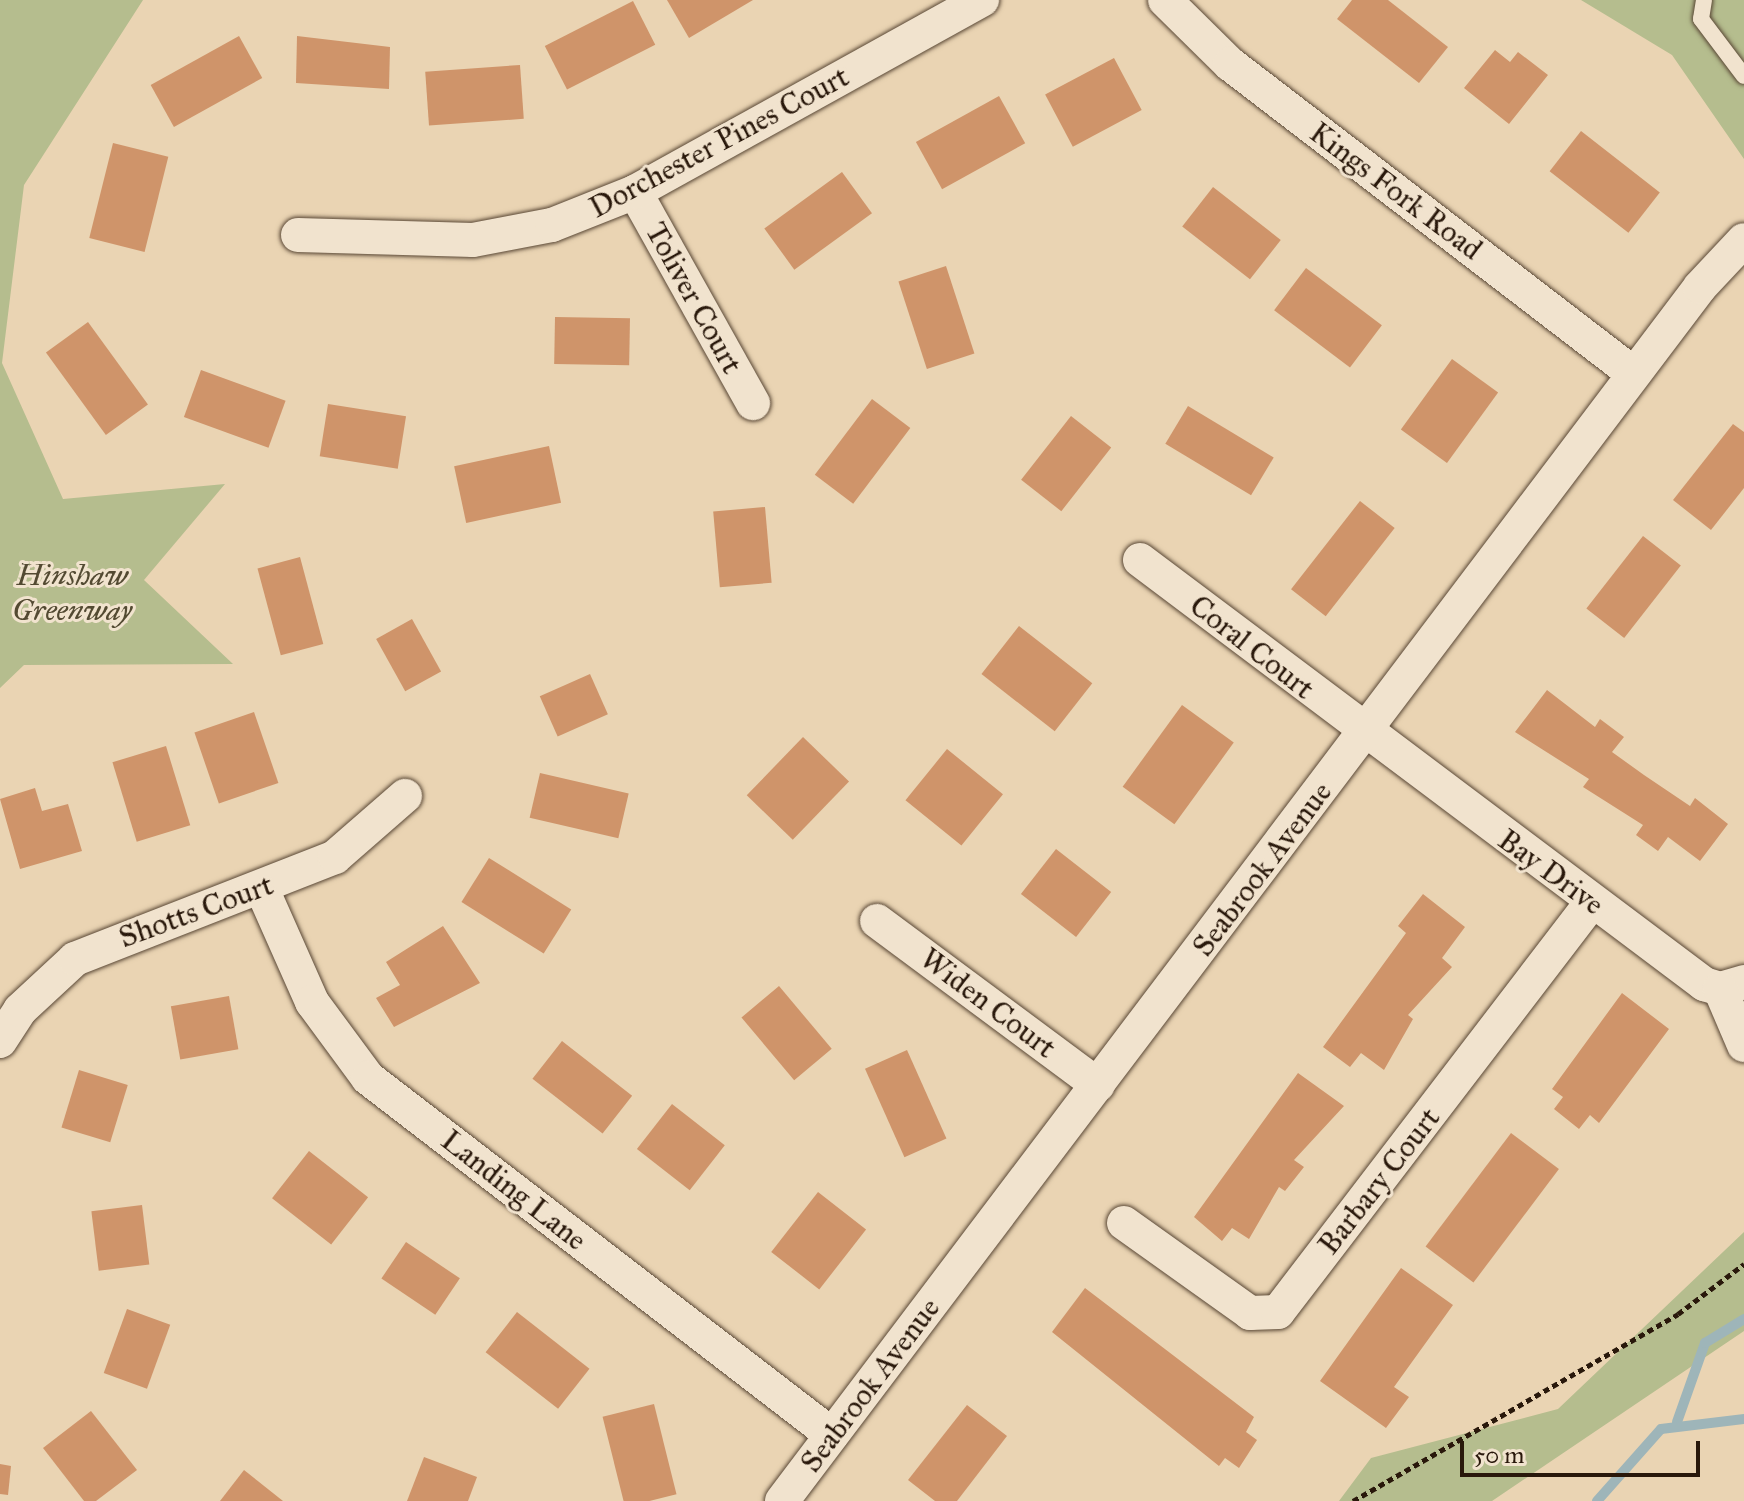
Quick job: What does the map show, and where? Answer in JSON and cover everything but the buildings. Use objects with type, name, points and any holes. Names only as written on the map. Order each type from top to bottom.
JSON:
[{"type":"street","name":"Dorchester Pines Court","points":[[298,235],[473,240],[552,225],[635,192],[982,0]]},
{"type":"street","name":"Kings Fork Road","points":[[1165,0],[1230,64],[1634,374]]},
{"type":"street","name":"Toliver Court","points":[[635,192],[753,403]]},
{"type":"street","name":"Seabrook Avenue","points":[[782,1501],[1365,734],[1634,374],[1744,240]]},
{"type":"street","name":"Coral Court","points":[[1140,560],[1365,734]]},
{"type":"street","name":"Bay Drive","points":[[1365,734],[1591,903],[1732,986]]},
{"type":"street","name":"Shotts Court","points":[[0,1041],[20,1010],[75,959],[262,889],[335,857],[405,796]]},
{"type":"street","name":"Landing Lane","points":[[262,889],[312,1002],[368,1078],[832,1435]]},
{"type":"street","name":"Barbary Court","points":[[1124,1223],[1250,1313],[1278,1312],[1591,903]]},
{"type":"street","name":"Widen Court","points":[[877,921],[1098,1085]]},
{"type":"street","points":[[1732,986],[1744,1045]]},
{"type":"lane","points":[[1704,0],[1701,19],[1744,76]]},
{"type":"path","points":[[1353,1501],[1678,1314],[1744,1264]]},
{"type":"green space","name":"Hinshaw Greenway","points":[[0,0],[143,0],[24,185],[2,363],[63,499],[225,484],[144,580],[233,664],[24,665],[0,688]]},
{"type":"green space","points":[[1581,0],[1744,0],[1744,159],[1672,55]]},
{"type":"green space","points":[[1744,1232],[1744,1331],[1492,1501],[1339,1501],[1371,1458],[1558,1409]]},
{"type":"waterway","points":[[1677,1422],[1705,1343],[1744,1319]]},
{"type":"waterway","points":[[1597,1501],[1661,1429],[1744,1419]]}]
